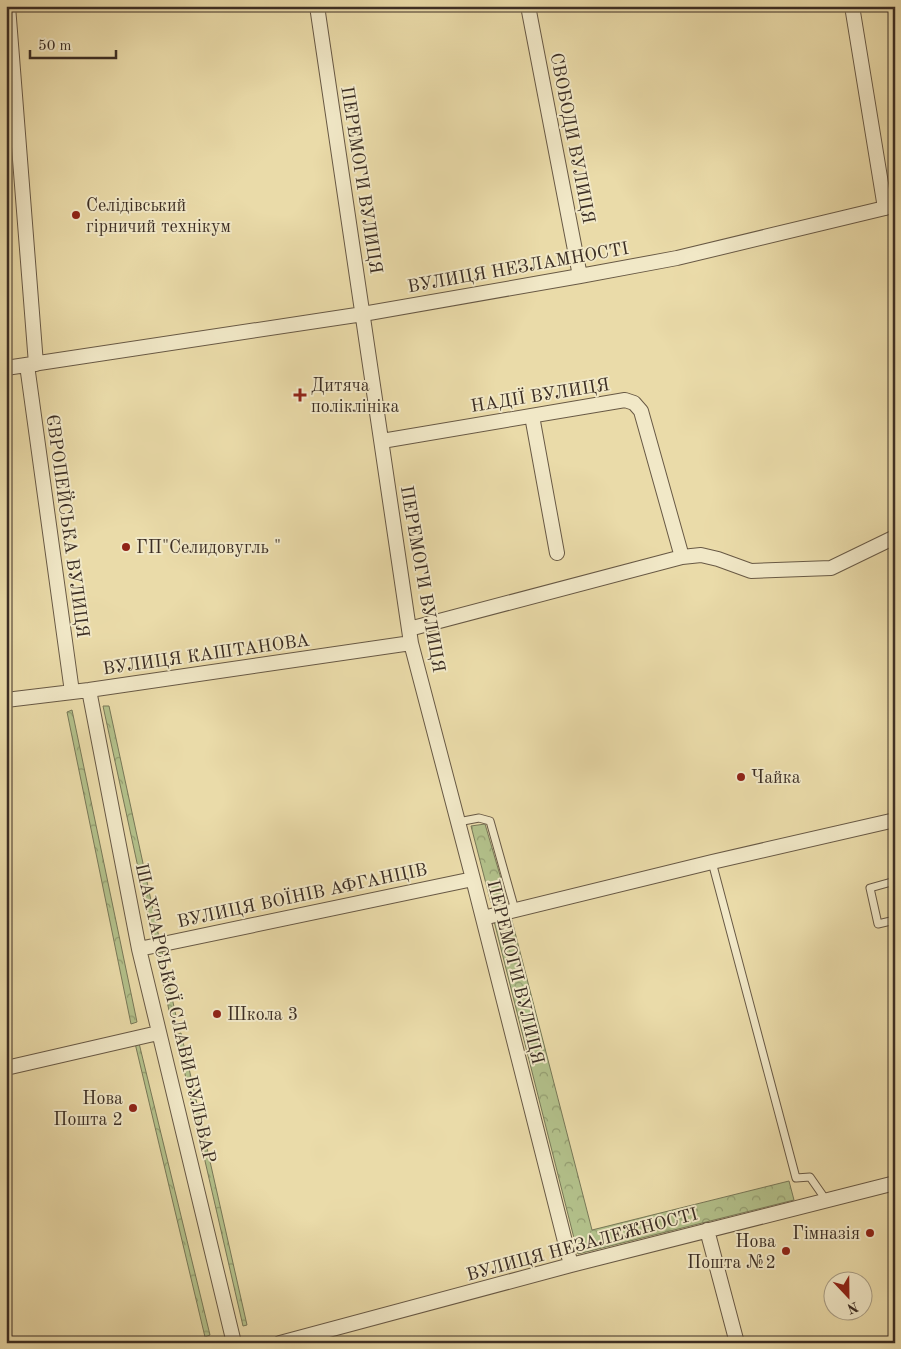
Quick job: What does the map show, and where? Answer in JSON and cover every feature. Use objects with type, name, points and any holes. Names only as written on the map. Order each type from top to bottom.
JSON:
[{"type":"street","name":"ЄВРОПЕЙСЬКА ВУЛИЦЯ","points":[[8,6],[31,365],[72,692]]},
{"type":"street","name":"ПЕРЕМОГИ ВУЛИЦЯ","points":[[317,6],[410,636],[571,1266]]},
{"type":"street","name":"СВОБОДИ ВУЛИЦЯ","points":[[528,6],[580,276]]},
{"type":"street","points":[[852,6],[890,206]]},
{"type":"street","name":"ВУЛИЦЯ НЕЗЛАМНОСТІ","points":[[6,368],[363,314],[580,276],[677,258],[890,206]]},
{"type":"street","name":"НАДІЇ ВУЛИЦЯ","points":[[382,441],[625,400],[634,403],[641,412],[682,557]]},
{"type":"street","points":[[532,416],[557,553]]},
{"type":"street","name":"ВУЛИЦЯ КАШТАНОВА","points":[[6,700],[88,690],[410,636],[682,557],[701,555],[751,571],[831,568],[895,537]]},
{"type":"street","name":"ШАХТАРСЬКОЇ СЛАВИ БУЛЬВАР","points":[[88,690],[139,949],[234,1343]]},
{"type":"street","points":[[483,918],[895,820]]},
{"type":"street","name":"ВУЛИЦЯ ВОЇНІВ АФГАНЦІВ","points":[[139,949],[473,879]]},
{"type":"street","points":[[6,1068],[158,1033]]},
{"type":"street","name":"ВУЛИЦЯ НЕЗАЛЕЖНОСТІ","points":[[280,1343],[707,1230],[895,1183]]},
{"type":"street","points":[[707,1230],[737,1343]]},
{"type":"lane","points":[[458,822],[480,818],[490,821],[515,910]]},
{"type":"lane","points":[[712,862],[796,1178],[810,1177],[826,1200]]},
{"type":"lane","points":[[895,881],[870,888],[878,924],[895,920]]},
{"type":"green space","points":[[103,706],[109,706],[176,1016],[170,1015]]},
{"type":"green space","points":[[72,710],[137,1022],[131,1024],[67,712]]},
{"type":"green space","points":[[485,824],[507,899],[491,903],[471,826]]},
{"type":"green space","points":[[511,917],[592,1230],[789,1181],[794,1200],[578,1254],[494,921]]},
{"type":"green space","points":[[181,1033],[247,1325],[243,1326],[176,1035]]},
{"type":"green space","points":[[134,1039],[138,1039],[210,1335],[205,1337]]},
{"type":"place","name":"Селідівський гірничий технікум","points":[[76,215]]},
{"type":"place","name":"Дитяча поліклініка","points":[[300,395]]},
{"type":"place","name":"ГП\"Селидовугль \"","points":[[126,547]]},
{"type":"place","name":"Чайка","points":[[741,777]]},
{"type":"place","name":"Школа 3","points":[[217,1014]]},
{"type":"place","name":"Нова Пошта 2","points":[[133,1108]]},
{"type":"place","name":"Гімназія","points":[[870,1233]]},
{"type":"place","name":"Нова Пошта №2","points":[[786,1251]]}]
